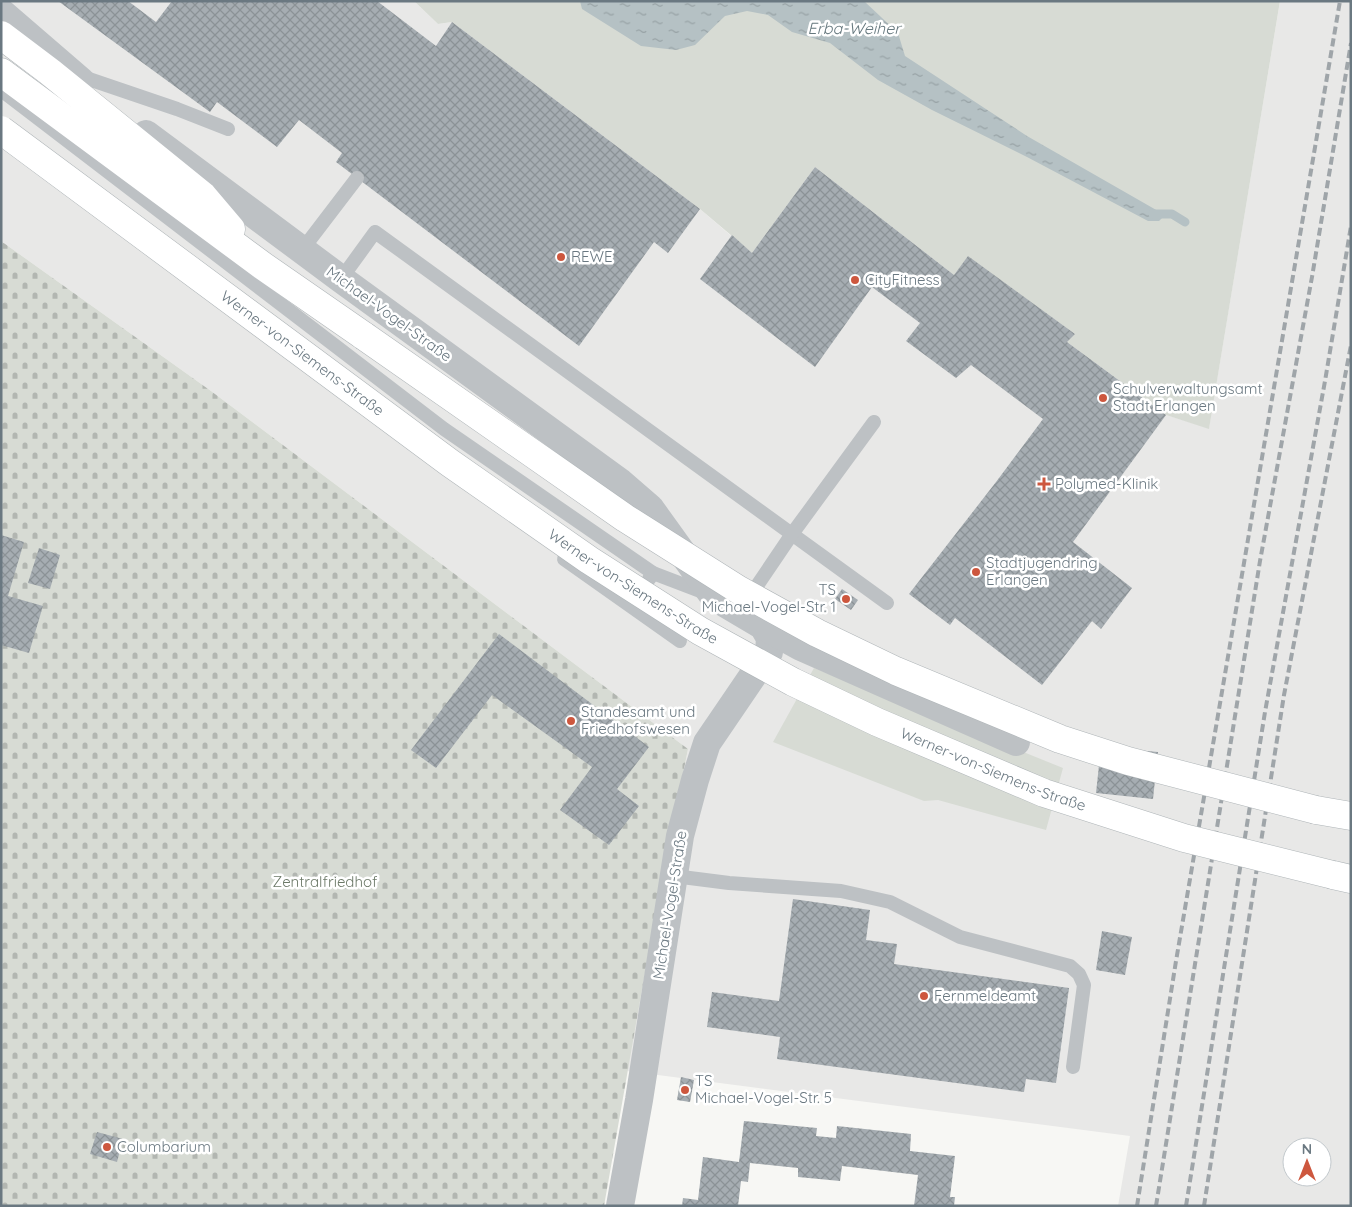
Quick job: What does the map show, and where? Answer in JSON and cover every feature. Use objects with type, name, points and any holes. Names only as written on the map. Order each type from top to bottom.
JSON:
[{"type":"main road","points":[[1,35],[50,72],[203,196],[263,266]]},
{"type":"main road","points":[[1,72],[263,266],[625,518],[739,590],[817,633],[896,671],[1060,739],[1128,762],[1257,796],[1351,816]]},
{"type":"main road","name":"Werner-von-Siemens-Straße","points":[[1,130],[450,463],[589,560],[700,631],[793,682],[877,722],[1044,793],[1184,838],[1351,879]]},
{"type":"main road","points":[[1316,810],[1351,806]]},
{"type":"street","name":"Michael-Vogel-Straße","points":[[1,12],[131,123],[620,482],[650,508],[714,597],[801,647],[1016,742]]},
{"type":"street","name":"Michael-Vogel-Straße","points":[[620,1206],[680,836],[707,743],[769,652],[770,638],[764,626]]},
{"type":"lane","points":[[72,74],[177,109],[228,129]]},
{"type":"lane","points":[[1,90],[444,429],[653,573],[714,597]]},
{"type":"lane","points":[[1,145],[497,511],[680,641]]},
{"type":"lane","points":[[302,250],[357,178]]},
{"type":"lane","points":[[341,279],[375,232],[887,603]]},
{"type":"lane","points":[[739,612],[792,534],[874,422]]},
{"type":"lane","points":[[631,607],[653,573]]},
{"type":"lane","points":[[674,876],[729,883],[841,892],[890,902],[960,938],[1070,966],[1080,974],[1084,985],[1073,1067]]},
{"type":"shaded area","points":[[1,1],[414,1],[438,24],[452,22],[700,209],[751,253],[815,167],[954,275],[968,256],[1075,334],[1067,342],[1166,415],[1209,428],[1280,1],[1351,1],[1351,1206],[1118,1206],[1130,1136],[627,1071],[688,749],[211,391],[1,241]]},
{"type":"green space","points":[[414,1],[1280,1],[1209,429],[1166,415],[1067,342],[1075,334],[968,257],[954,275],[815,167],[752,253],[700,209],[452,22],[438,24]]},
{"type":"green space","name":"Zentralfriedhof","points":[[1,241],[211,391],[688,749],[656,910],[604,1206],[1,1206]]},
{"type":"green space","points":[[814,668],[1063,768],[1046,830],[938,800],[924,801],[773,742]]},
{"type":"water","name":"Erba-Weiher","points":[[580,1],[864,1],[898,33],[905,56],[1027,136],[1165,215],[1159,221],[1148,221],[1027,157],[932,110],[878,80],[830,43],[792,32],[768,15],[747,11],[725,16],[695,45],[676,50],[641,46],[582,9]]},
{"type":"building","points":[[58,1],[128,1],[156,22],[172,1],[377,1],[436,46],[452,22],[700,209],[668,253],[654,242],[579,346],[336,162],[342,153],[299,120],[277,147],[217,102],[210,112]]},
{"type":"building","points":[[815,167],[954,275],[968,256],[1075,334],[1067,342],[1166,415],[1073,542],[1132,588],[1101,629],[1092,621],[1042,685],[955,618],[950,625],[909,594],[1043,419],[971,365],[956,378],[906,341],[920,323],[872,287],[815,367],[700,279],[732,235],[752,253]]},
{"type":"building","points":[[1,535],[24,542],[8,596],[43,606],[29,653],[1,645]]},
{"type":"building","points":[[39,548],[60,555],[50,589],[28,583]]},
{"type":"building","name":"TS Michael-Vogel-Str. 1","points":[[842,589],[858,600],[851,610],[835,599]]},
{"type":"building","name":"Standesamt und Friedhofswesen","points":[[499,634],[649,747],[617,789],[639,806],[609,845],[560,810],[592,767],[492,695],[436,768],[411,750]]},
{"type":"building","points":[[1101,747],[1158,752],[1153,799],[1096,793]]},
{"type":"building","name":"Fernmeldeamt","points":[[793,899],[870,910],[866,940],[897,944],[894,964],[1069,988],[1056,1083],[1026,1079],[1024,1092],[777,1059],[780,1037],[707,1027],[712,992],[779,1001]]},
{"type":"building","points":[[1102,931],[1132,937],[1125,975],[1096,970]]},
{"type":"building","name":"TS Michael-Vogel-Str. 5","points":[[681,1077],[694,1080],[690,1102],[677,1100]]},
{"type":"building","points":[[744,1121],[817,1128],[816,1136],[836,1138],[837,1126],[911,1134],[910,1151],[955,1156],[950,1197],[955,1197],[954,1206],[914,1206],[918,1175],[842,1166],[840,1181],[798,1177],[798,1168],[750,1163],[748,1182],[741,1181],[738,1206],[682,1206],[683,1198],[698,1200],[703,1157],[739,1162]]},
{"type":"building","name":"Columbarium","points":[[97,1132],[123,1139],[117,1162],[90,1154]]},
{"type":"waterway","points":[[1153,214],[1172,214],[1185,222]]},
{"type":"railway","points":[[1137,1206],[1176,961],[1340,1]]},
{"type":"railway","points":[[1156,1206],[1260,561],[1312,277],[1351,43]]},
{"type":"railway","points":[[1186,1206],[1265,712],[1351,226]]},
{"type":"railway","points":[[1204,1206],[1284,695],[1351,345]]},
{"type":"place","name":"REWE","points":[[561,257]]},
{"type":"place","name":"CityFitness","points":[[855,280]]},
{"type":"place","name":"Schulverwaltungsamt Stadt Erlangen","points":[[1103,398]]},
{"type":"place","name":"Polymed-Klinik","points":[[1044,484]]},
{"type":"place","name":"Stadtjugendring Erlangen","points":[[976,572]]},
{"type":"place","name":"TS Michael-Vogel-Str. 1","points":[[846,599]]},
{"type":"place","name":"Standesamt und Friedhofswesen","points":[[571,721]]},
{"type":"place","name":"Fernmeldeamt","points":[[924,996]]},
{"type":"place","name":"TS Michael-Vogel-Str. 5","points":[[685,1090]]},
{"type":"place","name":"Columbarium","points":[[107,1147]]}]
